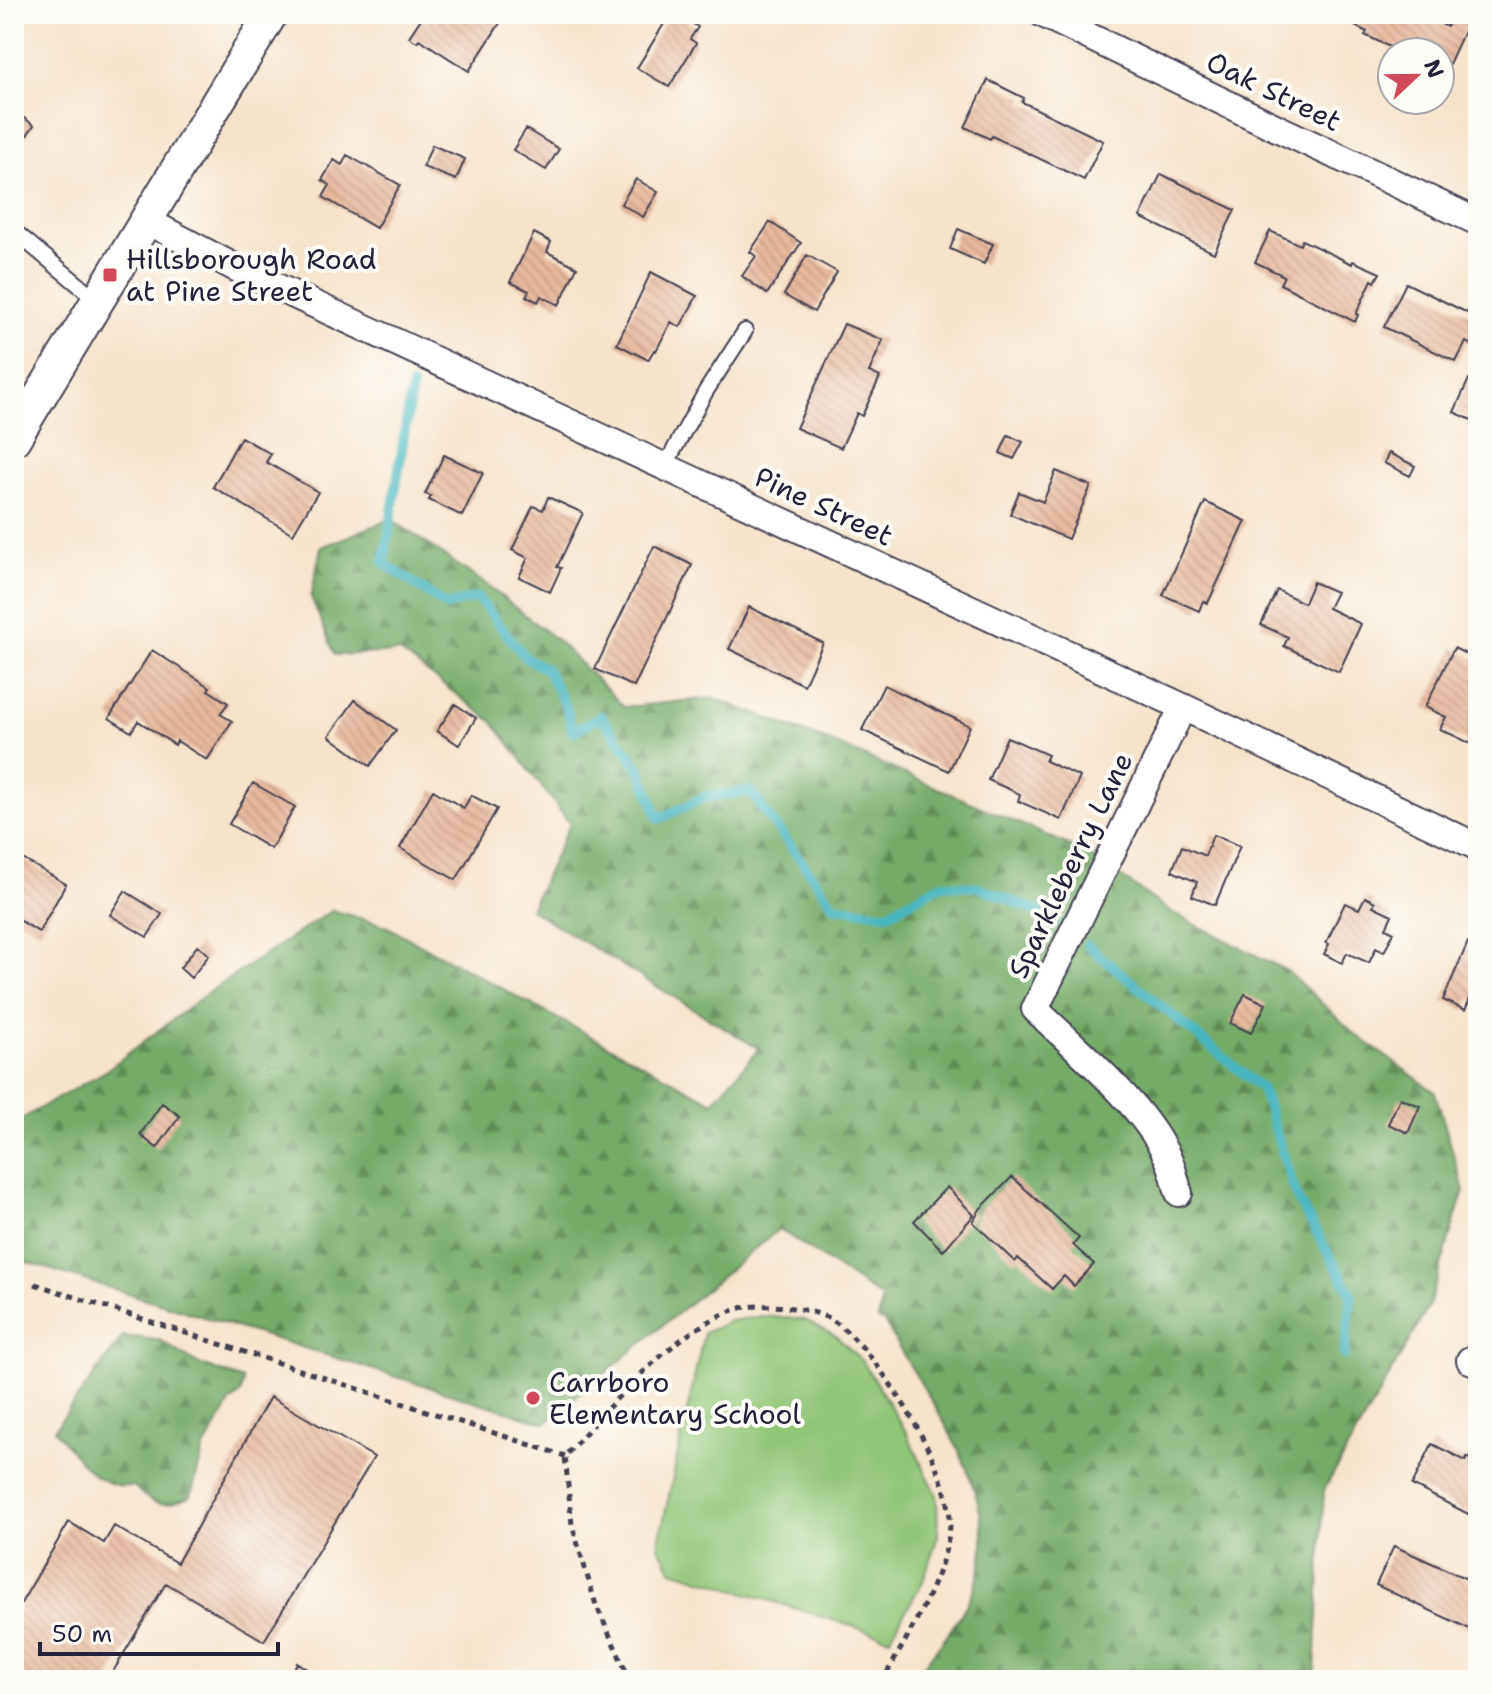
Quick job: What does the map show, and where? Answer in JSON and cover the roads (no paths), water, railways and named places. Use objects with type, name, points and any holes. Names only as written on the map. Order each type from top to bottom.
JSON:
[{"type":"street","points":[[14,439],[271,14]]},
{"type":"street","name":"Oak Street","points":[[1043,14],[1478,222]]},
{"type":"street","name":"Pine Street","points":[[145,220],[236,268],[1478,846]]},
{"type":"street","name":"Sparkleberry Lane","points":[[1179,1193],[1170,1162],[1148,1125],[1097,1069],[1035,1009],[1183,707]]},
{"type":"lane","points":[[14,231],[97,300]]},
{"type":"lane","points":[[664,468],[706,391],[745,331]]},
{"type":"waterway","points":[[412,386],[384,563],[447,606],[477,597],[526,658],[546,669],[566,707],[573,732],[601,716],[640,769],[659,819],[705,797],[750,791],[834,906],[887,914],[942,884],[979,887],[1055,922]]},
{"type":"waterway","points":[[1087,945],[1262,1089],[1297,1198],[1352,1295],[1344,1355]]},
{"type":"place","name":"Hillsborough Road at Pine Street","points":[[110,275]]},
{"type":"place","name":"Carrboro Elementary School","points":[[533,1398]]}]
